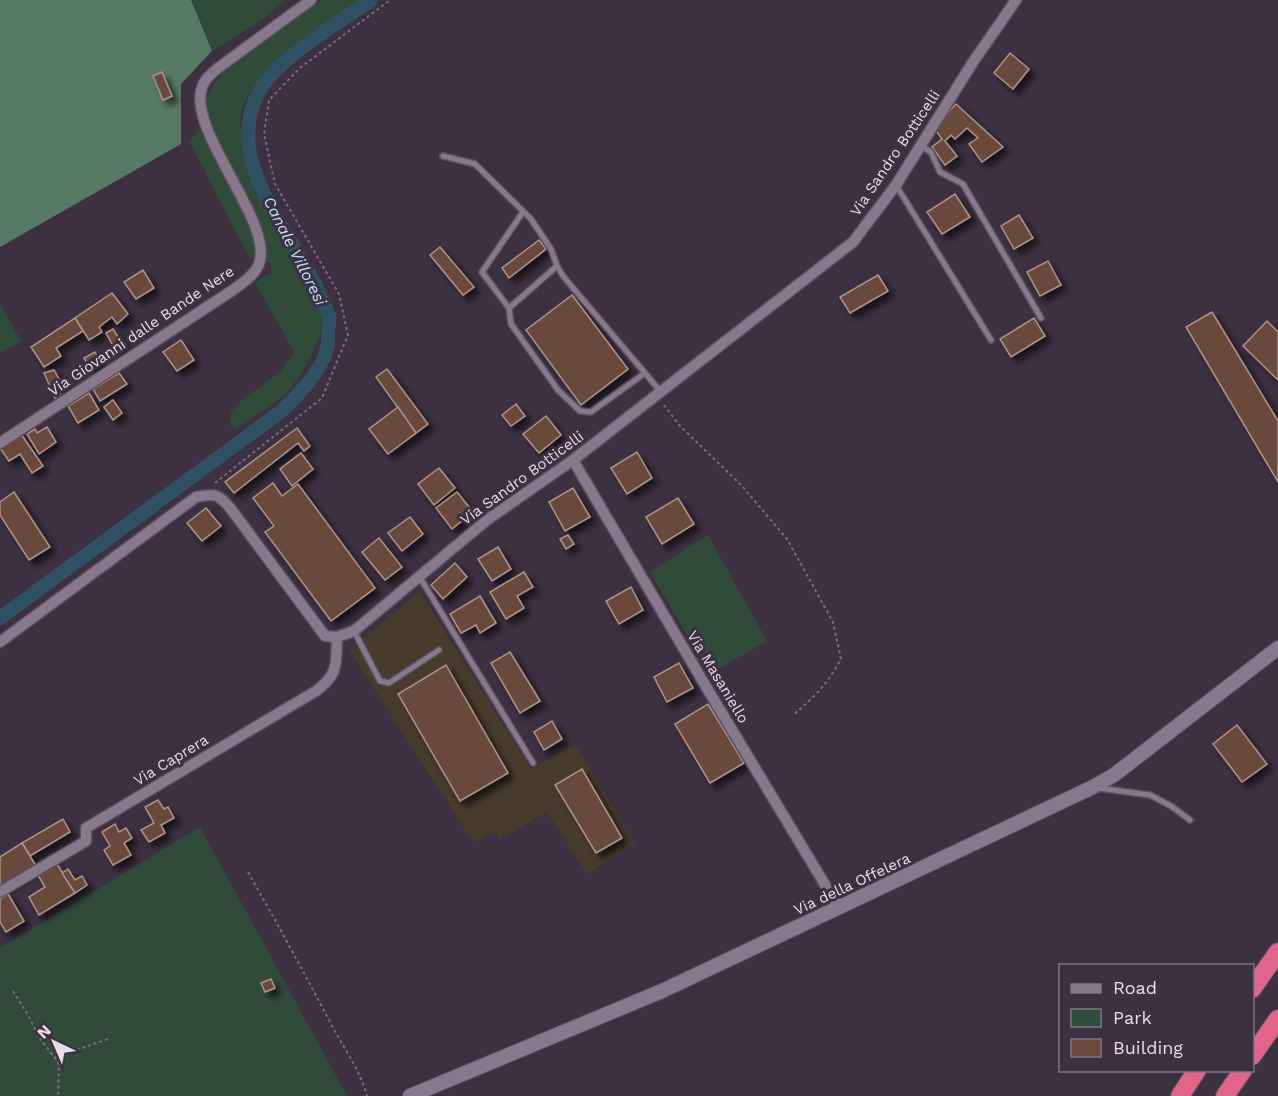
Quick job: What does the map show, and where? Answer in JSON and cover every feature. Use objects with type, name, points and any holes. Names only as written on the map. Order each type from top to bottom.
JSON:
[{"type":"highway","points":[[1254,986],[1278,952]]},
{"type":"highway","points":[[1254,1053],[1278,1018]]},
{"type":"highway","points":[[1180,1096],[1196,1072]]},
{"type":"highway","points":[[1225,1096],[1242,1072]]},
{"type":"street","name":"Via Giovanni dalle Bande Nere","points":[[0,443],[233,290],[250,277],[258,267],[262,254],[259,235],[201,111],[201,92],[205,80],[218,68],[311,0]]},
{"type":"street","name":"Via Sandro Botticelli","points":[[337,637],[354,631],[487,520],[573,460],[853,242],[896,185],[973,62],[1016,0]]},
{"type":"street","name":"Via Masaniello","points":[[573,460],[839,908]]},
{"type":"street","points":[[0,642],[196,497],[211,494],[223,500],[325,636],[337,637]]},
{"type":"street","name":"Via Caprera","points":[[0,892],[86,841],[86,828],[324,686],[331,680],[336,666],[337,637]]},
{"type":"street","name":"Via della Offelera","points":[[410,1096],[662,991],[1093,788],[1114,775],[1278,648]]},
{"type":"lane","points":[[920,145],[931,152],[940,172],[963,184],[1041,318]]},
{"type":"lane","points":[[443,156],[475,164],[531,219],[551,249],[563,276],[645,373],[659,394]]},
{"type":"lane","points":[[896,185],[991,340]]},
{"type":"lane","points":[[523,212],[482,272],[509,308],[511,324],[558,390],[580,411],[591,412],[645,373]]},
{"type":"lane","points":[[509,308],[557,266]]},
{"type":"lane","points":[[419,576],[532,763]]},
{"type":"lane","points":[[354,631],[380,681],[388,682],[440,650]]},
{"type":"lane","points":[[1093,788],[1150,795],[1171,806],[1190,820]]},
{"type":"path","points":[[196,497],[322,398],[348,335],[339,294],[275,184],[264,134],[269,100],[300,68],[390,0]]},
{"type":"path","points":[[659,394],[680,426],[741,486],[787,539],[833,622],[841,658],[816,697],[793,715]]},
{"type":"path","points":[[248,872],[357,1068],[367,1096]]},
{"type":"path","points":[[14,992],[39,1037],[59,1064],[58,1096]]},
{"type":"path","points":[[54,1058],[108,1039]]},
{"type":"shaded area","points":[[420,592],[531,769],[575,744],[635,843],[587,874],[547,812],[500,839],[494,832],[473,842],[349,650]]},
{"type":"green space","points":[[0,0],[191,0],[212,51],[181,84],[181,144],[0,247]]},
{"type":"green space","points":[[191,0],[284,0],[267,17],[212,51]]},
{"type":"green space","points":[[321,0],[360,0],[294,47],[263,75],[251,90],[243,106],[240,125],[244,148],[253,175],[279,231],[316,298],[323,319],[319,339],[302,373],[286,394],[236,429],[230,425],[231,412],[241,401],[281,371],[294,352],[255,282],[272,272],[270,263],[249,257],[189,141],[207,121],[204,103],[226,69]]},
{"type":"green space","points":[[0,304],[21,341],[0,353]]},
{"type":"green space","points":[[708,535],[767,641],[710,674],[650,572]]},
{"type":"green space","points":[[200,827],[347,1096],[0,1096],[0,948]]},
{"type":"building","points":[[1010,53],[1029,69],[1013,89],[994,73]]},
{"type":"building","points":[[162,72],[172,96],[163,100],[153,76]]},
{"type":"building","points":[[956,104],[1003,147],[982,162],[969,144],[978,138],[967,128],[955,139],[951,135],[945,141],[957,156],[945,165],[932,147],[942,139],[934,128]]},
{"type":"building","points":[[955,194],[970,217],[942,234],[927,212]]},
{"type":"building","points":[[1019,215],[1033,238],[1014,249],[1001,226]]},
{"type":"building","points":[[539,240],[546,249],[509,278],[502,268]]},
{"type":"building","points":[[440,247],[474,287],[463,295],[430,255]]},
{"type":"building","points":[[1048,261],[1061,285],[1040,296],[1027,272]]},
{"type":"building","points":[[143,270],[154,288],[136,299],[124,282]]},
{"type":"building","points":[[878,275],[888,291],[850,313],[840,297]]},
{"type":"building","points":[[112,293],[128,314],[117,324],[112,317],[99,327],[102,332],[89,340],[75,318]]},
{"type":"building","points":[[572,295],[628,369],[581,405],[526,330]]},
{"type":"building","points":[[1212,312],[1278,421],[1278,482],[1186,327]]},
{"type":"building","points":[[75,318],[83,331],[56,348],[61,356],[44,367],[31,347]]},
{"type":"building","points":[[1034,318],[1045,336],[1011,357],[1000,339]]},
{"type":"building","points":[[1267,321],[1278,332],[1278,380],[1243,346]]},
{"type":"building","points":[[113,329],[123,345],[115,349],[106,333]]},
{"type":"building","points":[[181,340],[194,360],[177,371],[163,352]]},
{"type":"building","points":[[95,352],[101,364],[90,369],[84,358]]},
{"type":"building","points":[[387,369],[428,424],[416,433],[376,377]]},
{"type":"building","points":[[54,370],[65,390],[55,398],[44,373]]},
{"type":"building","points":[[119,373],[127,384],[100,401],[93,389]]},
{"type":"building","points":[[89,393],[99,410],[78,423],[68,406]]},
{"type":"building","points":[[113,400],[122,413],[113,420],[104,407]]},
{"type":"building","points":[[516,404],[525,416],[511,426],[502,415]]},
{"type":"building","points":[[398,407],[416,433],[388,454],[369,429]]},
{"type":"building","points":[[546,416],[561,435],[539,453],[523,434]]},
{"type":"building","points":[[47,427],[56,442],[39,454],[27,434],[35,429],[37,433]]},
{"type":"building","points":[[297,428],[310,446],[304,451],[298,443],[234,493],[225,482]]},
{"type":"building","points":[[21,434],[43,466],[32,473],[20,454],[9,461],[0,448]]},
{"type":"building","points":[[637,452],[652,478],[627,494],[611,468]]},
{"type":"building","points":[[301,453],[313,469],[292,486],[280,469]]},
{"type":"building","points":[[439,468],[455,488],[434,505],[418,484]]},
{"type":"building","points":[[273,483],[282,496],[298,484],[375,588],[331,621],[265,532],[274,526],[253,498]]},
{"type":"building","points":[[573,488],[590,517],[565,531],[549,502]]},
{"type":"building","points":[[14,492],[50,547],[29,560],[0,515],[0,502]]},
{"type":"building","points":[[457,492],[473,512],[452,529],[436,508]]},
{"type":"building","points":[[678,498],[694,524],[662,544],[646,517]]},
{"type":"building","points":[[206,508],[221,526],[202,541],[187,523]]},
{"type":"building","points":[[410,517],[423,534],[402,551],[388,533]]},
{"type":"building","points":[[568,535],[574,544],[566,549],[560,539]]},
{"type":"building","points":[[379,538],[402,567],[385,580],[362,552]]},
{"type":"building","points":[[498,547],[511,569],[492,581],[478,559]]},
{"type":"building","points":[[455,563],[467,577],[443,599],[431,585]]},
{"type":"building","points":[[524,572],[533,587],[517,596],[524,608],[506,619],[490,592]]},
{"type":"building","points":[[631,587],[643,610],[619,624],[606,601]]},
{"type":"building","points":[[480,596],[496,623],[480,633],[476,625],[461,633],[450,614]]},
{"type":"building","points":[[510,652],[540,701],[520,713],[491,663]]},
{"type":"building","points":[[679,663],[693,688],[667,702],[654,677]]},
{"type":"building","points":[[446,665],[508,773],[460,801],[398,694]]},
{"type":"building","points":[[708,704],[744,763],[710,783],[675,724]]},
{"type":"building","points":[[552,721],[562,739],[544,750],[534,732]]},
{"type":"building","points":[[1237,725],[1267,764],[1242,782],[1213,744]]},
{"type":"building","points":[[582,769],[622,838],[596,853],[555,785]]},
{"type":"building","points":[[158,800],[164,809],[168,807],[174,818],[161,825],[165,833],[149,842],[141,830],[154,823],[145,807]]},
{"type":"building","points":[[63,819],[70,832],[30,856],[22,843]]},
{"type":"building","points":[[115,824],[119,832],[126,828],[132,838],[124,843],[131,855],[113,865],[104,850],[110,846],[102,832]]},
{"type":"building","points":[[22,843],[36,866],[0,887],[0,857]]},
{"type":"building","points":[[57,864],[75,893],[39,915],[29,897],[45,887],[38,875]]},
{"type":"building","points":[[68,869],[75,880],[82,876],[87,885],[75,893],[62,873]]},
{"type":"building","points":[[8,894],[24,921],[6,932],[0,922],[0,899]]},
{"type":"building","points":[[271,979],[275,988],[265,992],[261,983]]},
{"type":"waterway","name":"Canale Villoresi","points":[[0,618],[279,413],[300,392],[320,366],[328,346],[329,316],[308,271],[277,219],[253,165],[248,138],[251,111],[264,84],[285,61],[371,0]]}]
